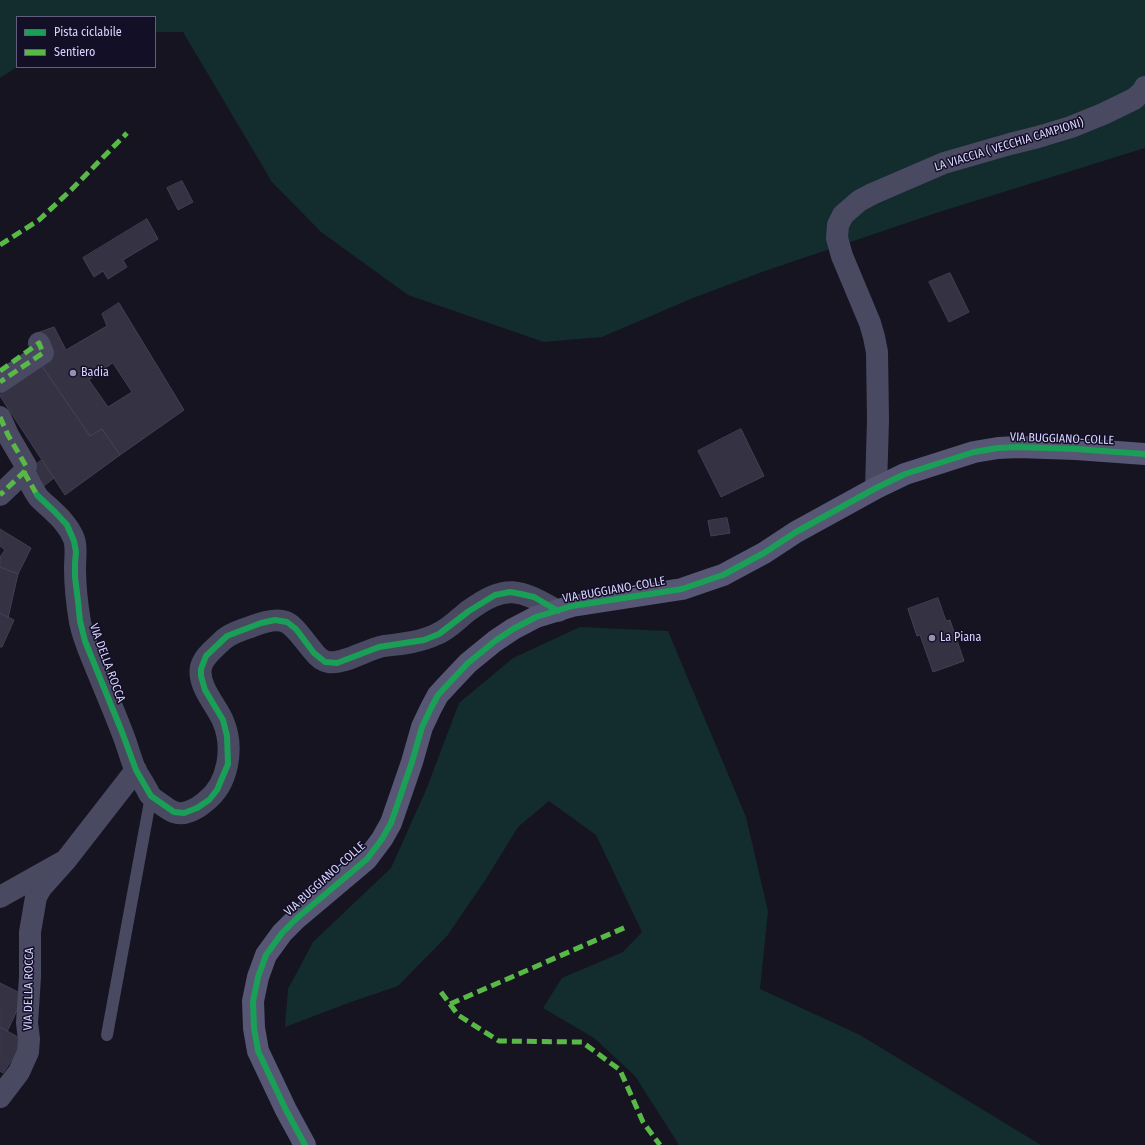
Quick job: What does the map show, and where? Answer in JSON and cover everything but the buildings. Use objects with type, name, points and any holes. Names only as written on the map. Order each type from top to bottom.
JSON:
[{"type":"street","name":"LA VIACCIA ( VECCHIA CAMPIONI)","points":[[876,488],[878,420],[877,352],[870,323],[842,256],[837,238],[838,225],[843,215],[859,201],[872,194],[944,163],[1065,129],[1103,114],[1134,99],[1145,87]]},
{"type":"street","points":[[0,382],[43,353],[39,343]]},
{"type":"street","name":"VIA DELLA ROCCA","points":[[0,416],[8,435],[26,466],[24,472],[37,495],[67,525],[74,541],[76,552],[75,577],[80,621],[85,641],[136,770],[151,796]]},
{"type":"street","name":"VIA BUGGIANO-COLLE","points":[[305,1145],[286,1110],[258,1051],[254,1028],[253,1001],[258,977],[266,954],[282,933],[297,918],[367,859],[382,839],[391,824],[422,727],[438,695],[468,663],[495,641],[513,629],[536,617],[572,606],[682,588],[723,575],[764,553],[796,532],[876,488],[920,468],[974,452],[998,448],[1018,447],[1076,449],[1145,454]]},
{"type":"street","points":[[0,495],[24,472]]},
{"type":"street","points":[[151,796],[174,812],[184,813],[197,808],[209,800],[217,790],[228,764],[227,736],[223,720],[205,690],[201,676],[201,669],[206,656],[227,636],[261,623],[275,620],[288,622],[296,629],[314,653],[325,662],[337,663],[379,647],[424,640],[439,634],[469,611],[495,594],[510,592],[534,597],[558,611]]},
{"type":"street","name":"VIA DELLA ROCCA","points":[[0,1097],[19,1072],[28,1052],[29,1039],[27,1023],[30,977],[30,932],[36,897],[41,888],[66,860],[136,770]]},
{"type":"street","name":"VIA DELLA ROCCA","points":[[0,897],[66,860]]},
{"type":"lane","points":[[107,1035],[151,796]]},
{"type":"green space","points":[[0,0],[1145,0],[1145,148],[936,213],[762,272],[693,298],[602,337],[544,342],[408,295],[321,232],[272,182],[183,32],[156,32],[156,16],[16,16],[16,68],[0,78]]},
{"type":"green space","points":[[580,627],[668,631],[746,817],[768,911],[760,989],[860,1035],[1041,1145],[679,1145],[635,1076],[594,1038],[543,1008],[562,978],[623,952],[642,932],[596,835],[549,801],[518,827],[486,879],[447,936],[398,986],[285,1027],[288,989],[313,942],[391,868],[426,790],[459,703],[513,658]]},
{"type":"marked path","points":[[0,245],[39,220],[127,133]]},
{"type":"marked path","points":[[0,371],[39,343],[43,353],[0,382]]},
{"type":"marked path","points":[[0,417],[8,435],[26,466],[24,472],[0,495]]},
{"type":"marked path","points":[[24,472],[37,495]]},
{"type":"marked path","points":[[450,1004],[626,927]]},
{"type":"marked path","points":[[441,992],[458,1015],[499,1041],[582,1042],[620,1070],[643,1122],[660,1145]]},
{"type":"cycle path","points":[[305,1145],[286,1110],[258,1051],[254,1028],[253,1001],[258,977],[266,955],[282,933],[297,918],[367,859],[382,839],[391,823],[412,762],[422,727],[431,708],[438,695],[468,663],[495,641],[513,629],[536,617],[572,606],[682,589],[723,575],[764,553],[796,532],[876,488],[905,474],[974,452],[998,448],[1018,447],[1145,454]]},
{"type":"cycle path","points":[[37,495],[67,525],[74,541],[76,552],[75,577],[80,621],[85,641],[136,770],[151,796],[174,812],[184,813],[197,808],[209,800],[217,790],[228,764],[227,736],[223,720],[205,690],[201,676],[201,669],[206,656],[227,636],[261,623],[275,620],[287,622],[296,629],[314,653],[325,662],[337,663],[379,647],[424,640],[439,634],[469,611],[495,595],[510,592],[534,597],[558,611]]},
{"type":"place","name":"Badia","points":[[73,373]]},
{"type":"place","name":"La Piana","points":[[932,638]]}]
